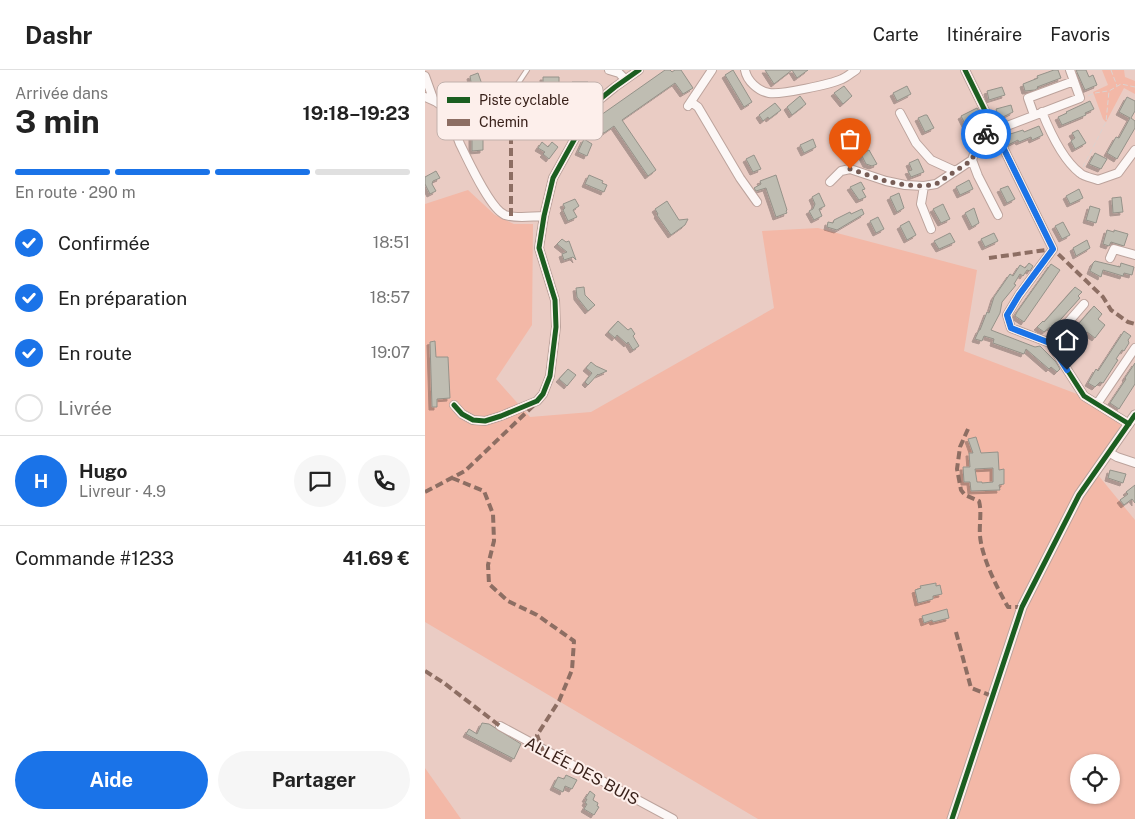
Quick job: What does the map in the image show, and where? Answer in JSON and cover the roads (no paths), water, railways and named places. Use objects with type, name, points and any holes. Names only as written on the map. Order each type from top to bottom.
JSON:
[{"type":"street","points":[[609,70],[619,73],[625,79]]},
{"type":"street","points":[[603,97],[639,70]]},
{"type":"street","points":[[712,70],[690,104],[698,107],[740,178],[757,202]]},
{"type":"street","points":[[745,70],[750,81],[760,90],[775,93],[843,78],[856,70]]},
{"type":"street","points":[[965,70],[1053,249],[1019,295],[1007,315],[1011,328],[1050,343],[1084,396],[1129,424]]},
{"type":"street","points":[[998,215],[977,176],[972,160],[977,145],[986,134],[1080,98],[1070,70]]},
{"type":"street","points":[[425,76],[434,101]]},
{"type":"street","points":[[1074,80],[1028,98],[1067,158],[1080,174],[1098,180],[1118,173],[1135,150]]},
{"type":"street","points":[[425,97],[437,103]]},
{"type":"street","points":[[900,113],[916,143],[931,160],[955,171]]},
{"type":"street","points":[[459,140],[484,191],[497,209],[503,214],[511,216],[544,216]]},
{"type":"street","points":[[454,406],[462,414],[473,420],[485,421],[537,400],[543,394],[550,376],[556,327],[555,300],[539,248],[553,178],[572,140]]},
{"type":"street","points":[[829,182],[841,171],[850,169],[886,181],[924,186],[936,184],[972,160]]},
{"type":"street","points":[[924,186],[921,204],[931,229]]},
{"type":"street","points":[[1111,258],[1114,248],[1135,255]]},
{"type":"street","points":[[1050,343],[1084,304]]},
{"type":"street","points":[[1097,404],[1135,348]]},
{"type":"street","points":[[952,819],[1021,607],[1079,496],[1135,415]]},
{"type":"street","points":[[1110,453],[1135,463]]},
{"type":"street","name":"ALLÉE DES BUIS","points":[[500,726],[661,817],[673,819]]},
{"type":"lane","points":[[519,82],[527,70]]}]
